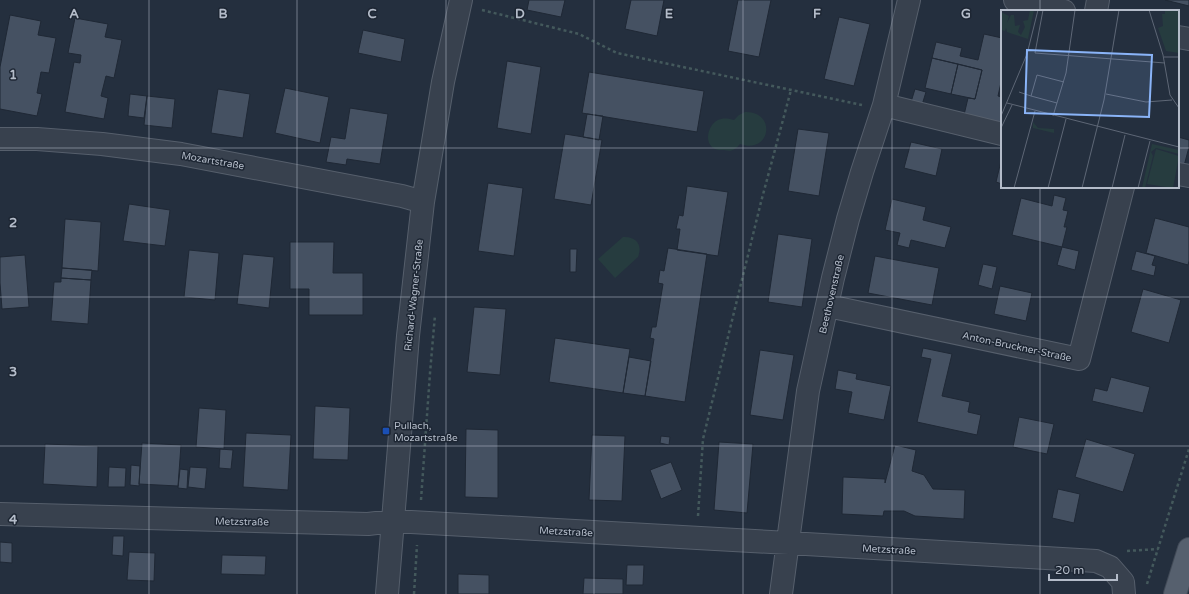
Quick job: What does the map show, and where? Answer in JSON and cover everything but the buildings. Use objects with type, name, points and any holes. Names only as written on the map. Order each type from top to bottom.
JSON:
[{"type":"main road","points":[[1175,594],[1189,549]]},
{"type":"street","name":"Richard-Wagner-Straße","points":[[387,594],[408,336],[423,202],[443,82],[461,0]]},
{"type":"street","name":"Beethovenstraße","points":[[781,594],[789,543],[808,391],[848,219],[883,107],[909,0]]},
{"type":"street","points":[[1015,0],[1060,10]]},
{"type":"street","points":[[1096,10],[1098,0]]},
{"type":"street","points":[[1179,37],[1189,39]]},
{"type":"street","points":[[883,107],[1001,134]]},
{"type":"street","name":"Mozartstraße","points":[[0,139],[37,139],[102,144],[181,154],[402,196],[423,202]]},
{"type":"street","points":[[1179,174],[1189,176]]},
{"type":"street","name":"Anton-Bruckner-Straße","points":[[828,306],[1079,359],[1123,188]]},
{"type":"street","name":"Metzstraße","points":[[0,514],[368,524],[393,522],[419,523],[1096,561],[1110,567],[1123,588]]},
{"type":"path","points":[[482,5],[481,10],[579,34],[617,53],[791,90],[883,107]]},
{"type":"path","points":[[697,538],[702,439],[760,202],[791,90]]},
{"type":"path","points":[[414,594],[436,308]]},
{"type":"path","points":[[1146,587],[1189,449]]},
{"type":"green space","points":[[745,112],[755,114],[762,118],[766,125],[764,138],[758,144],[750,146],[740,144],[731,151],[717,150],[711,146],[708,137],[710,128],[713,124],[721,119],[734,120]]},
{"type":"green space","points":[[623,237],[632,238],[635,240],[640,249],[638,257],[615,278],[598,259]]},
{"type":"place","name":"Pullach, Mozartstraße","points":[[386,431]]}]
